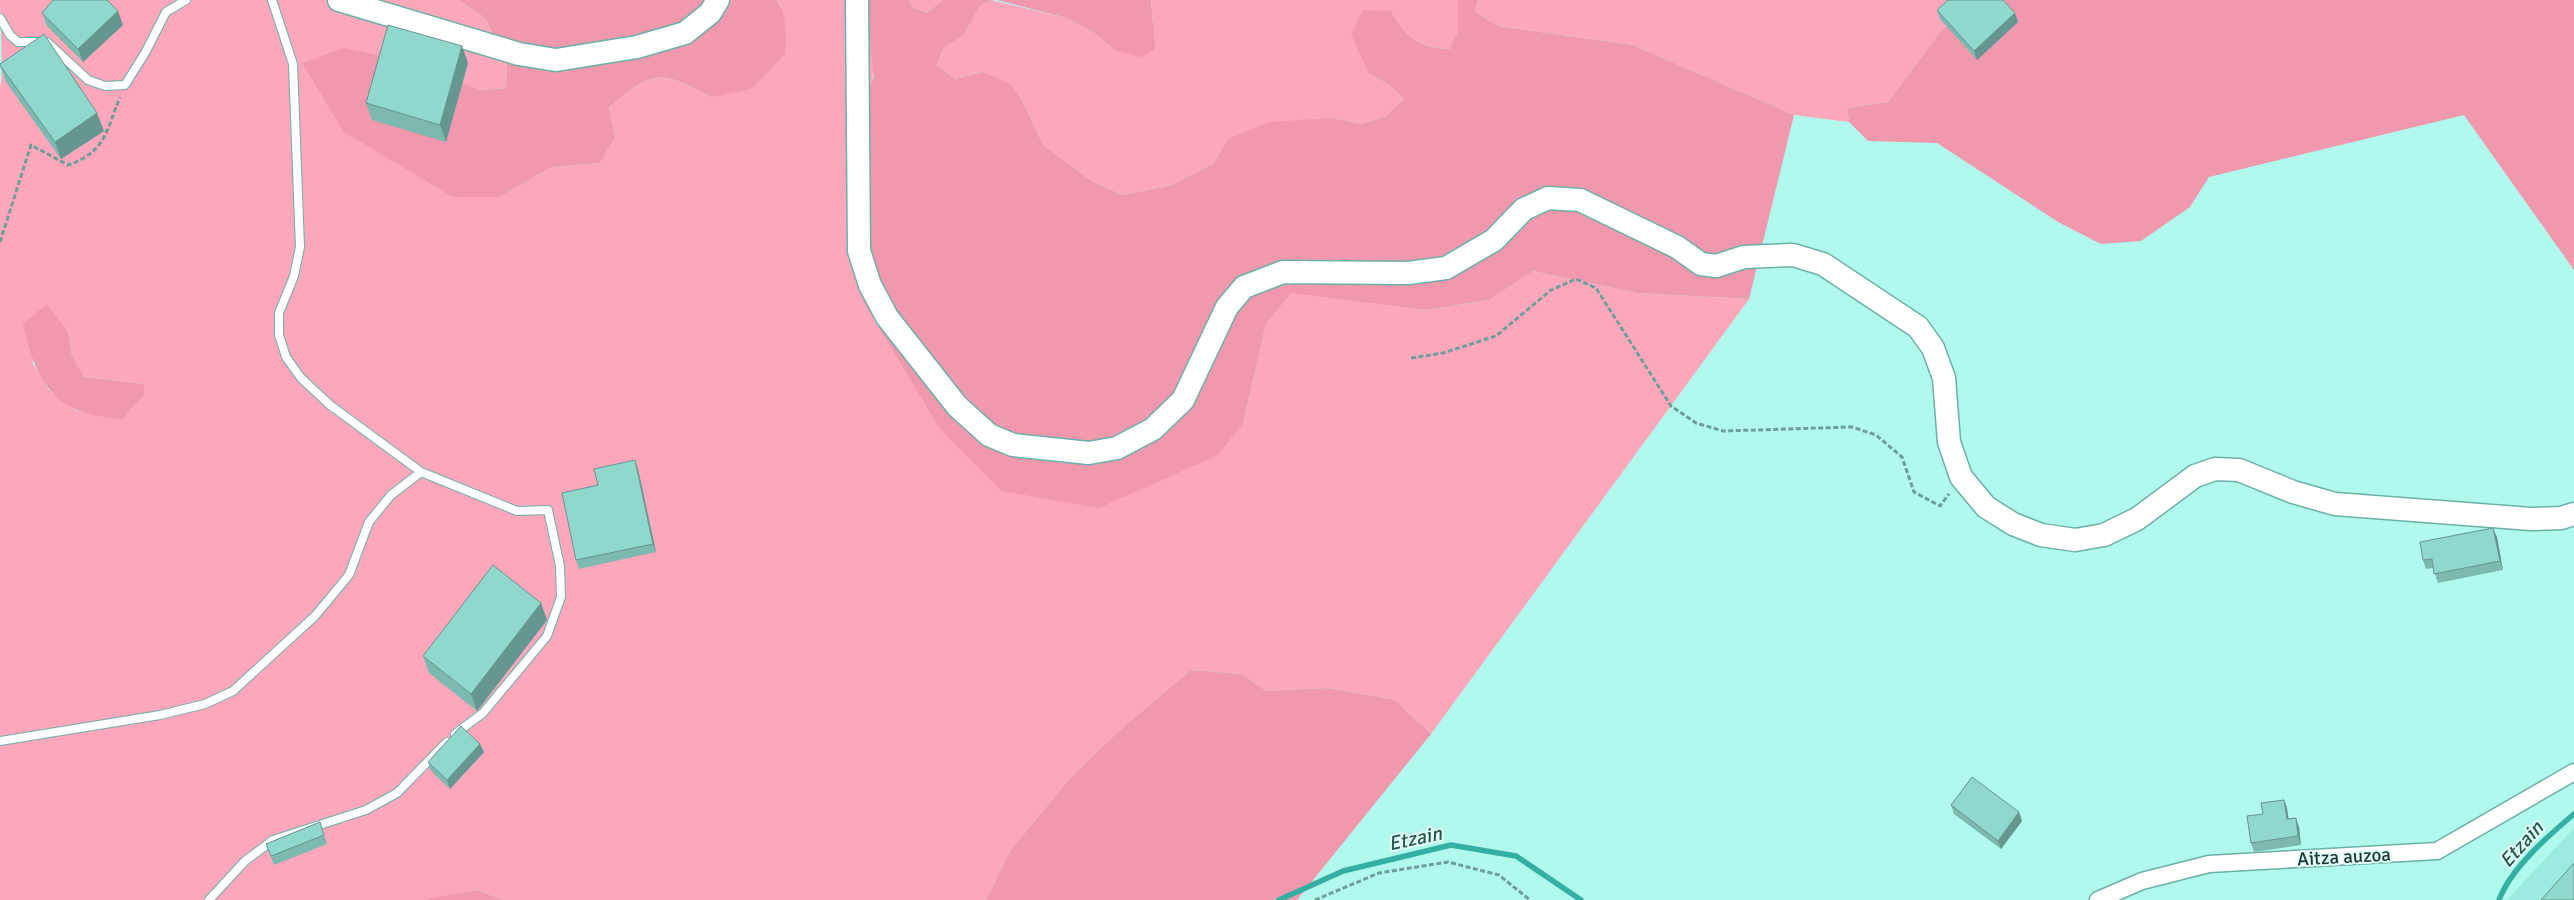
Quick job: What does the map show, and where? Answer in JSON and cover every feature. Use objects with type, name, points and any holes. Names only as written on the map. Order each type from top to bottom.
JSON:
[{"type":"street","points":[[339,0],[519,54],[556,60],[637,47],[685,33],[710,13],[718,0]]},
{"type":"street","points":[[857,0],[860,251],[870,285],[887,318],[951,398],[989,435],[1014,445],[1089,454],[1117,448],[1153,428],[1183,400],[1227,307],[1244,286],[1283,272],[1408,273],[1446,268],[1494,240],[1524,209],[1548,198],[1580,200],[1677,247],[1700,264],[1716,266],[1744,257],[1793,254],[1823,264],[1918,327],[1933,348],[1944,378],[1949,442],[1961,477],[1986,507],[2013,524],[2040,535],[2075,540],[2104,535],[2137,519],[2195,476],[2215,469],[2239,470],[2293,492],[2335,504],[2531,519],[2562,518],[2574,514]]},
{"type":"street","name":"Aitza auzoa","points":[[2098,900],[2142,881],[2209,864],[2437,851],[2574,772]]},
{"type":"lane","points":[[0,18],[10,35],[18,42],[47,42],[88,80],[105,86],[125,85],[145,54],[166,12],[186,0]]},
{"type":"lane","points":[[209,900],[245,861],[273,840],[366,810],[397,793],[455,734],[483,713],[546,636],[562,597],[560,566],[548,510],[516,511],[421,472],[330,405],[301,378],[286,356],[279,335],[279,313],[294,276],[300,247],[294,64],[272,0]]},
{"type":"lane","points":[[0,741],[160,715],[204,704],[233,691],[315,616],[349,575],[368,522],[391,495],[421,472]]},
{"type":"path","points":[[0,242],[31,145],[68,165],[83,160],[99,147],[125,85]]},
{"type":"path","points":[[1411,358],[1443,353],[1496,336],[1551,290],[1576,279],[1596,288],[1671,406],[1696,423],[1722,431],[1852,427],[1876,435],[1902,457],[1914,492],[1940,506],[1961,477]]},
{"type":"path","points":[[1315,900],[1380,873],[1448,862],[1499,875],[1530,900]]},
{"type":"shaded area","points":[[0,0],[459,0],[485,18],[507,62],[506,88],[482,90],[381,56],[499,197],[552,167],[600,163],[615,137],[609,108],[636,86],[647,80],[668,78],[711,97],[781,6],[777,0],[863,0],[863,18],[874,69],[869,91],[852,129],[1243,423],[1266,324],[1291,292],[1425,310],[1489,300],[1533,271],[1637,293],[1749,299],[1431,734],[1395,700],[1328,688],[1266,691],[1242,674],[1191,670],[1119,731],[1071,777],[1010,851],[986,900],[503,900],[477,890],[426,900],[0,900],[0,86],[2,59]],"holes":[[[68,332],[72,356],[84,377],[144,384],[144,396],[133,406],[123,420],[77,411],[49,390],[32,362]]]},
{"type":"shaded area","points":[[459,0],[777,0],[784,19],[786,33],[785,54],[751,89],[711,97],[668,78],[647,80],[636,86],[609,108],[615,137],[600,163],[552,167],[499,197],[453,197],[344,132],[302,63],[344,48],[381,56],[482,90],[506,88],[507,62],[485,18]]},
{"type":"shaded area","points":[[863,0],[909,0],[912,7],[927,13],[943,0],[991,0],[980,6],[963,36],[943,48],[937,66],[955,79],[983,72],[1010,84],[1022,100],[1043,145],[1093,182],[1123,195],[1169,186],[1213,164],[1228,139],[1270,122],[1332,118],[1362,124],[1386,116],[1404,99],[1388,84],[1369,74],[1351,34],[1363,10],[1391,11],[1402,28],[1414,40],[1430,46],[1450,49],[1458,31],[1458,0],[1478,0],[1475,12],[1498,26],[1633,45],[1794,115],[1749,299],[1637,293],[1533,271],[1489,300],[1425,310],[1291,293],[1266,324],[1243,423],[1218,455],[1099,508],[1002,491],[940,429],[861,297],[852,129],[874,77],[862,5]]},
{"type":"shaded area","points":[[909,0],[943,0],[927,13],[912,7]]},
{"type":"shaded area","points":[[991,0],[1067,18],[1093,32],[1116,51],[1153,23],[1151,0],[1458,0],[1458,31],[1451,49],[1430,46],[1408,35],[1391,11],[1369,74],[1388,84],[1404,99],[1386,116],[1362,124],[1332,118],[1228,139],[1213,164],[1169,186],[1123,195],[1093,182],[1043,145],[1022,100],[983,72],[955,79],[937,66],[943,48],[963,36],[980,6]]},
{"type":"shaded area","points":[[997,0],[1151,0],[1155,49],[1142,57],[1116,51],[1093,32],[1067,18]]},
{"type":"shaded area","points":[[1478,0],[1976,0],[1940,32],[1888,102],[1847,108],[1849,122],[1794,115],[1633,45],[1498,26],[1475,12]]},
{"type":"shaded area","points":[[1976,0],[2574,0],[2574,270],[2464,115],[2209,177],[2190,207],[2141,241],[2101,244],[2058,222],[1937,143],[1868,141],[1849,122],[1847,108],[1888,102],[1940,32]]},
{"type":"shaded area","points":[[47,304],[68,332],[72,356],[84,377],[144,384],[144,396],[133,406],[123,420],[77,410],[64,403],[46,385],[34,363],[23,324]]},
{"type":"shaded area","points":[[1191,670],[1242,674],[1266,691],[1328,688],[1395,700],[1431,734],[1297,900],[986,900],[1010,851],[1071,777],[1119,731]]},
{"type":"shaded area","points":[[2574,828],[2574,900],[2507,900]]},
{"type":"shaded area","points":[[477,890],[503,900],[426,900],[426,899]]},
{"type":"building","points":[[53,0],[107,0],[118,11],[78,49],[42,13]]},
{"type":"building","points":[[1948,0],[2003,0],[2015,13],[1974,51],[1937,10]]},
{"type":"building","points":[[388,25],[462,46],[440,125],[366,103]]},
{"type":"building","points":[[44,34],[97,113],[55,142],[0,65]]},
{"type":"building","points":[[635,460],[653,544],[576,560],[562,493],[598,485],[594,469]]},
{"type":"building","points":[[2493,528],[2500,561],[2434,574],[2432,559],[2423,560],[2420,542]]},
{"type":"building","points":[[493,565],[541,603],[471,694],[423,656]]},
{"type":"building","points":[[461,726],[480,744],[447,780],[428,762]]},
{"type":"building","points":[[1972,777],[2019,812],[1998,841],[1951,805]]},
{"type":"building","points":[[2284,800],[2287,819],[2296,818],[2298,836],[2251,843],[2247,816],[2263,814],[2261,803]]},
{"type":"building","points":[[320,822],[324,835],[271,856],[266,844]]},
{"type":"building","points":[[2574,863],[2574,900],[2541,900]]},
{"type":"waterway","name":"Etzain","points":[[2499,900],[2512,876],[2531,853],[2574,814]]},
{"type":"waterway","name":"Etzain","points":[[1279,900],[1343,871],[1451,845],[1516,856],[1581,900]]}]
